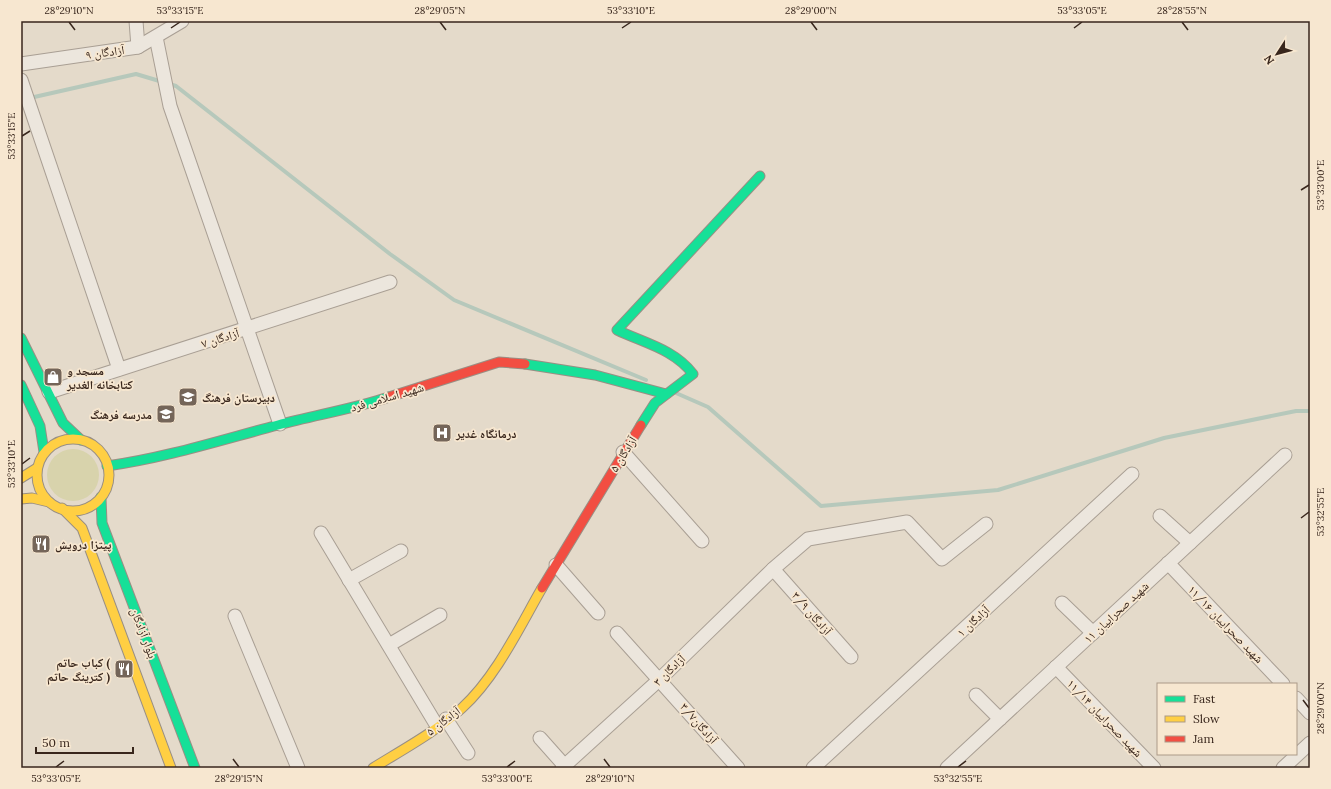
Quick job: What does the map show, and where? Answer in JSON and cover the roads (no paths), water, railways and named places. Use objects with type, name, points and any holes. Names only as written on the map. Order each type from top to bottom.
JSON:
[{"type":"street","points":[[136,21],[138,47]]},
{"type":"street","name":"آزادگان ۹","points":[[21,64],[138,47],[182,21]]},
{"type":"street","points":[[156,37],[170,106],[280,424]]},
{"type":"street","points":[[21,80],[119,369]]},
{"type":"street","name":"آزادگان ۵","points":[[373,768],[462,708],[488,679],[623,452],[655,403],[694,374],[688,365],[617,330],[760,176]]},
{"type":"street","name":"آزادگان ۷","points":[[49,392],[390,282]]},
{"type":"street","points":[[21,338],[63,423],[82,440],[97,448],[107,466],[108,478],[106,488],[100,497],[91,505],[81,510],[70,510],[49,502],[32,498],[21,499]]},
{"type":"street","name":"شهید اسلامی فرد","points":[[107,466],[145,461],[280,424],[367,404],[499,362],[531,364],[595,375],[666,394]]},
{"type":"street","points":[[23,393],[42,426],[45,438],[44,452],[38,468],[37,483],[49,502]]},
{"type":"street","points":[[44,452],[54,444],[64,440],[82,440]]},
{"type":"street","points":[[623,452],[702,541]]},
{"type":"street","name":"شهید صحراییان ۱۱","points":[[946,768],[1285,455]]},
{"type":"street","points":[[21,478],[38,468]]},
{"type":"street","name":"آزادگان ۱","points":[[813,768],[1132,474]]},
{"type":"street","name":"بلوار آزادگان","points":[[100,497],[102,523],[195,768]]},
{"type":"street","name":"بلوار آزادگان","points":[[62,508],[82,528],[170,768]]},
{"type":"street","points":[[1160,516],[1190,544]]},
{"type":"street","name":"آزادگان ۳","points":[[563,767],[660,679],[773,569],[808,539],[907,522],[942,560],[986,524]]},
{"type":"street","points":[[321,534],[389,645],[442,722],[468,753]]},
{"type":"street","points":[[349,580],[401,551]]},
{"type":"street","name":"شهید صحراییان ۱۱/۱۶","points":[[1168,563],[1282,683]]},
{"type":"street","points":[[556,565],[598,613]]},
{"type":"street","name":"آزادگان ۳/۹","points":[[773,569],[851,657]]},
{"type":"street","points":[[1062,603],[1093,633]]},
{"type":"street","points":[[389,645],[440,614]]},
{"type":"street","points":[[235,616],[298,768]]},
{"type":"street","name":"آزادگان۳/۷","points":[[617,634],[660,679],[738,768]]},
{"type":"street","name":"شهید صحراییان ۱۱/۱۴","points":[[1056,667],[1154,768]]},
{"type":"street","points":[[976,695],[1000,718]]},
{"type":"street","points":[[1297,699],[1310,712]]},
{"type":"street","points":[[540,738],[563,767]]},
{"type":"street","points":[[1283,768],[1310,743]]},
{"type":"waterway","points":[[21,100],[136,74],[176,86],[390,254],[454,300],[646,380]]},
{"type":"waterway","points":[[676,393],[708,407],[821,506],[998,490],[1164,438],[1296,411],[1310,411]]},
{"type":"place","name":"مسجد و کتابخانه الغدیر","points":[[53,377]]},
{"type":"place","name":"دبیرستان فرهنگ","points":[[188,397]]},
{"type":"place","name":"مدرسه فرهنگ","points":[[166,414]]},
{"type":"place","name":"درمانگاه غدیر","points":[[442,433]]},
{"type":"place","name":"پیتزا درویش","points":[[41,544]]},
{"type":"place","name":"کباب حاتم ( کترینگ حاتم )","points":[[124,669]]}]
